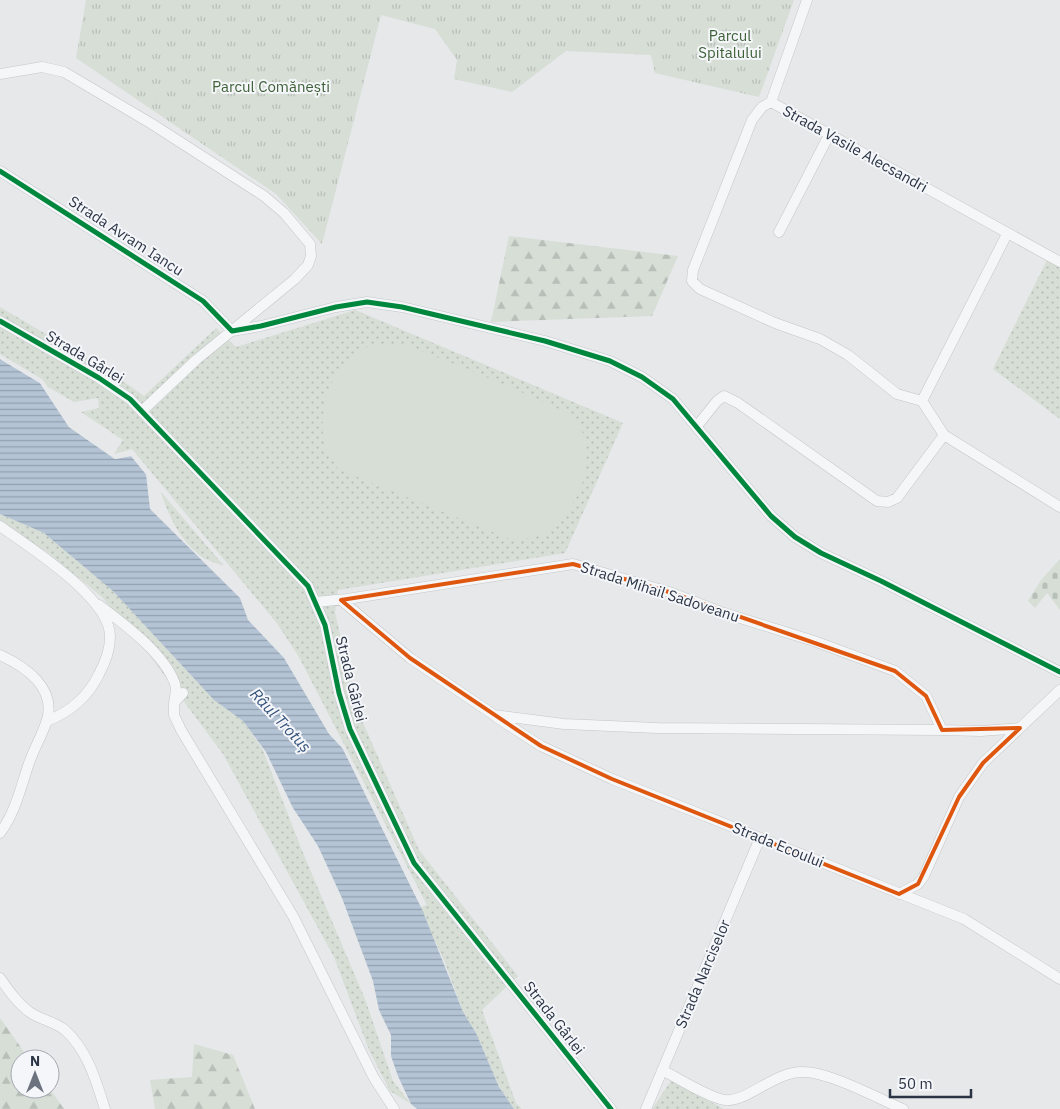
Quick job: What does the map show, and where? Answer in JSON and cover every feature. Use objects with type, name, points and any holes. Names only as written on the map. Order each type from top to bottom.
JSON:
[{"type":"street","name":"Strada Vasile Alecsandri","points":[[807,0],[771,102],[1060,262]]},
{"type":"street","points":[[0,74],[42,67],[64,72],[152,124],[264,196],[300,229],[310,244],[311,256],[308,266],[294,280],[196,360],[142,411]]},
{"type":"street","points":[[771,102],[762,107],[752,120],[693,270],[692,281],[700,289],[764,318],[820,339],[848,355],[897,394],[922,402],[944,434],[1060,507]]},
{"type":"street","points":[[779,232],[829,135]]},
{"type":"street","name":"Strada Avram Iancu","points":[[0,171],[203,301],[232,331]]},
{"type":"street","points":[[922,402],[1007,234]]},
{"type":"street","points":[[232,331],[261,326],[353,303],[367,302],[402,306],[571,348],[610,361],[642,377],[673,399],[771,516],[795,537],[821,554],[890,585],[1060,672]]},
{"type":"street","name":"Strada Gârlei","points":[[0,321],[99,378],[130,399],[308,586],[325,626],[344,714],[414,863],[611,1109]]},
{"type":"street","points":[[697,426],[717,401],[724,396],[738,403],[877,501],[888,502],[897,498],[944,434]]},
{"type":"street","points":[[0,526],[61,570],[94,601],[132,630],[163,663],[176,685],[174,715],[181,730],[289,908],[374,1078],[394,1109]]},
{"type":"street","name":"Strada Mihail Sadoveanu","points":[[315,602],[341,600],[574,564],[669,592],[721,612],[850,653],[895,670],[926,696],[942,730]]},
{"type":"street","points":[[341,600],[410,658],[494,715],[564,724],[657,728],[981,731],[1020,728]]},
{"type":"street","points":[[47,721],[66,713],[79,702],[96,681],[106,661],[111,636],[104,617],[94,601]]},
{"type":"street","points":[[0,655],[27,671],[42,686],[50,706],[47,721],[32,754],[15,808],[0,833]]},
{"type":"street","points":[[899,894],[918,884],[924,876],[959,797],[983,763],[1060,690]]},
{"type":"street","points":[[174,703],[183,694]]},
{"type":"street","name":"Strada Ecoului","points":[[494,715],[541,746],[612,779],[964,919],[1060,979]]},
{"type":"street","name":"Strada Narciselor","points":[[646,1109],[760,838]]},
{"type":"street","points":[[0,978],[16,1000],[32,1014],[64,1029],[77,1043],[86,1057],[105,1109]]},
{"type":"street","points":[[662,1070],[724,1100],[736,1099],[777,1077],[791,1072],[810,1072],[828,1076],[903,1109]]},
{"type":"highlighted area","points":[[573,564],[669,592],[895,671],[926,696],[942,730],[1020,728],[983,763],[959,797],[918,884],[899,894],[612,779],[541,746],[410,658],[341,600]]},
{"type":"green space","name":"Parcul Comănești","points":[[86,0],[794,0],[759,97],[655,73],[651,55],[566,51],[512,92],[454,79],[457,60],[435,29],[381,15],[322,244],[276,194],[76,58]]},
{"type":"green space","points":[[509,236],[678,256],[652,316],[491,322]]},
{"type":"green space","points":[[1048,258],[1060,266],[1060,419],[993,369]]},
{"type":"green space","points":[[0,307],[112,373],[144,396],[216,328],[236,347],[355,310],[623,423],[565,553],[338,590],[335,612],[356,707],[419,850],[518,976],[482,1010],[516,1103],[522,1109],[514,1109],[499,1087],[476,1033],[463,1012],[445,963],[422,913],[421,907],[427,905],[299,657],[276,622],[132,449],[114,454],[123,440],[81,412],[99,408],[98,398],[74,402],[48,387],[42,379],[0,354]]},
{"type":"green space","points":[[399,344],[415,349],[521,392],[574,418],[582,432],[586,447],[587,463],[584,479],[570,509],[559,521],[538,536],[523,539],[507,538],[338,469],[326,448],[323,433],[324,407],[327,395],[338,371],[346,362],[359,351],[372,345]]},
{"type":"green space","points":[[161,492],[224,566],[202,557],[188,544],[176,528]]},
{"type":"green space","points":[[0,514],[44,533],[113,591],[214,700],[243,721],[262,748],[303,853],[365,999],[393,1081],[411,1104],[390,1091],[369,1050],[334,957],[223,754],[150,656],[102,597],[46,551],[0,531]]},
{"type":"green space","points":[[1060,559],[1060,610],[1047,593],[1035,608],[1028,601],[1041,580]]},
{"type":"green space","points":[[0,1018],[22,1049],[10,1049],[10,1099],[57,1099],[64,1109],[0,1109]]},
{"type":"green space","points":[[194,1044],[233,1055],[255,1109],[155,1109],[150,1080],[192,1077]]},
{"type":"green space","points":[[671,1081],[724,1109],[652,1109]]},
{"type":"water","name":"Râul Trotuș","points":[[0,359],[40,383],[69,427],[115,459],[131,456],[146,474],[150,509],[240,598],[248,620],[284,658],[329,734],[343,749],[421,907],[463,1012],[476,1033],[499,1087],[514,1109],[417,1109],[411,1104],[391,1056],[391,1035],[379,1010],[373,981],[342,898],[318,846],[293,808],[266,752],[243,721],[214,700],[113,591],[44,533],[0,514]]},
{"type":"pier","points":[[0,357],[42,381],[72,426],[115,456],[132,454],[148,473],[149,478],[131,456],[115,459],[69,427],[40,383],[0,359]]},
{"type":"pier","points":[[339,741],[345,748],[423,906],[421,907]]},
{"type":"cycle path","points":[[0,171],[203,301],[232,331],[261,326],[336,307],[367,302],[402,307],[545,341],[610,361],[642,377],[673,399],[771,516],[795,537],[821,553],[881,581],[1060,672]]},
{"type":"cycle path","points":[[0,321],[99,378],[130,399],[308,586],[325,625],[339,693],[350,729],[414,863],[611,1109]]},
{"type":"park label","name":"Parcul Spitalului","points":[[730,44]]}]
